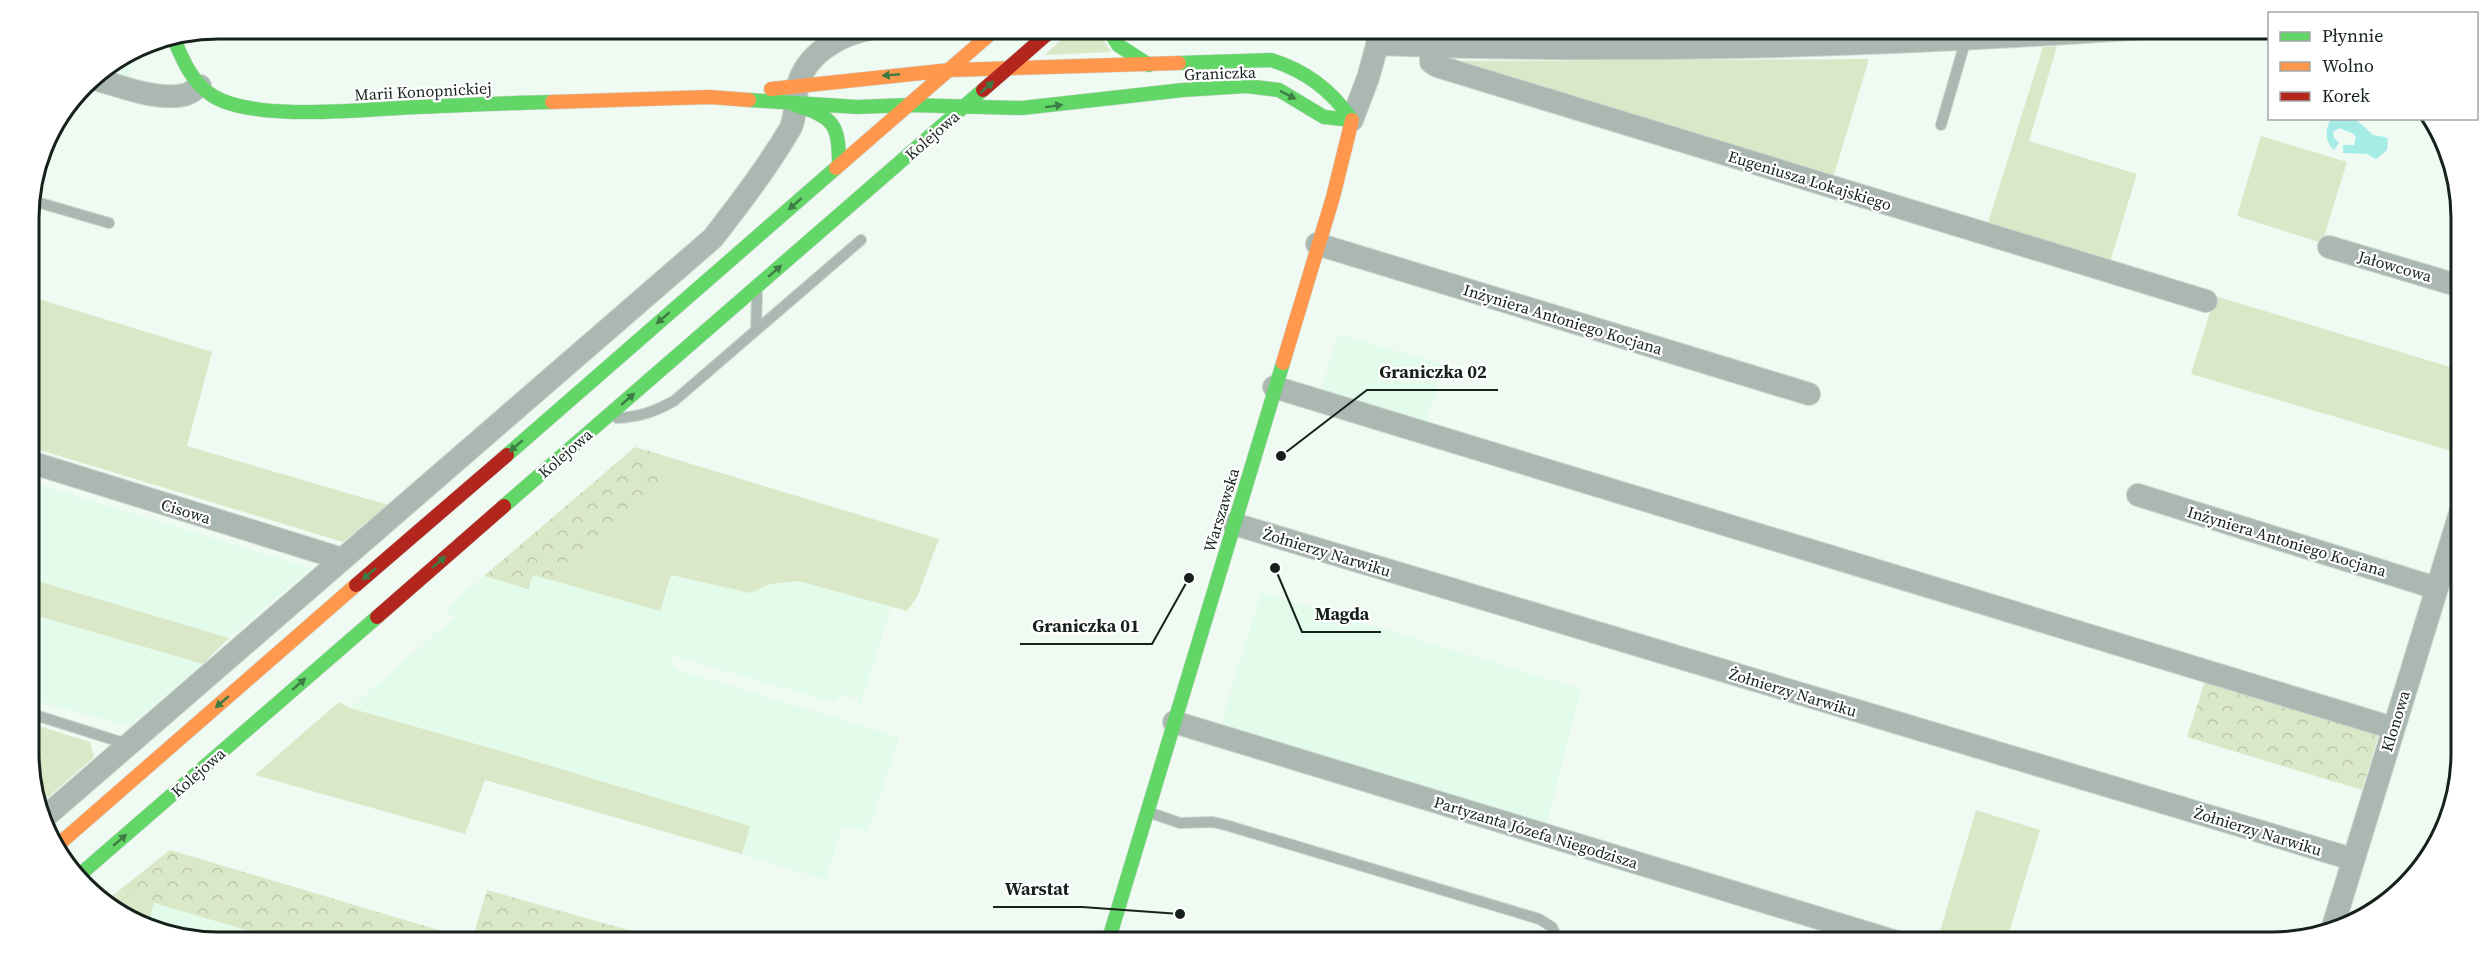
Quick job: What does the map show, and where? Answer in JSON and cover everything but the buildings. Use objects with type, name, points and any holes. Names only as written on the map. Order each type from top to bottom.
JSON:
[{"type":"main road","points":[[62,841],[985,39]]},
{"type":"main road","name":"Kolejowa","points":[[83,871],[1041,39]]},
{"type":"main road","points":[[1114,39],[1118,45],[1149,65]]},
{"type":"main road","name":"Marii Konopnickiej","points":[[175,44],[180,59],[200,86],[213,96],[229,104],[266,110],[301,112],[796,95],[950,70]]},
{"type":"main road","name":"Graniczka","points":[[950,70],[1271,60],[1293,67],[1314,79],[1335,98],[1352,120]]},
{"type":"main road","name":"Graniczka","points":[[909,105],[1036,108],[1183,90],[1246,86],[1279,90],[1324,117],[1352,120]]},
{"type":"main road","name":"Marii Konopnickiej","points":[[710,98],[796,95],[857,107],[909,105]]},
{"type":"main road","points":[[796,95],[827,115],[832,121],[839,138],[839,165]]},
{"type":"main road","name":"Warszawska","points":[[1111,932],[1333,196],[1352,120]]},
{"type":"street","points":[[49,813],[713,238],[740,203],[792,126],[801,74],[824,48],[837,39]]},
{"type":"street","points":[[1352,120],[1368,78],[1379,39]]},
{"type":"street","points":[[1397,39],[1431,45],[1650,39]]},
{"type":"street","name":"Eugeniusza Lokajskiego","points":[[1431,45],[1431,62],[1437,66],[2206,301]]},
{"type":"street","points":[[103,81],[168,96],[182,95],[200,86]]},
{"type":"street","name":"Inżyniera Antoniego Kocjana","points":[[1317,244],[1809,394]]},
{"type":"street","name":"Jałowcowa","points":[[2329,247],[2451,283]]},
{"type":"street","points":[[1274,387],[2392,728]]},
{"type":"street","name":"Cisowa","points":[[39,465],[342,560]]},
{"type":"street","name":"Inżyniera Antoniego Kocjana","points":[[2138,495],[2436,588]]},
{"type":"street","name":"Żołnierzy Narwiku","points":[[1233,524],[2352,860]]},
{"type":"street","name":"Klonowa","points":[[2334,921],[2451,541]]},
{"type":"street","name":"Partyzanta Józefa Niegodzisza","points":[[1174,722],[1864,932]]},
{"type":"lane","points":[[1941,125],[1965,39]]},
{"type":"lane","points":[[40,203],[109,223]]},
{"type":"lane","points":[[605,418],[637,417],[652,413],[674,401],[861,240]]},
{"type":"lane","points":[[756,330],[757,287]]},
{"type":"lane","points":[[39,716],[127,744]]},
{"type":"lane","points":[[1148,812],[1180,823],[1212,822],[1229,826],[1539,919],[1552,927],[1554,932]]},
{"type":"shaded area","points":[[131,61],[130,77],[113,73]]},
{"type":"shaded area","points":[[1339,334],[1444,365],[1426,422],[1321,390]]},
{"type":"shaded area","points":[[39,485],[311,568],[229,638],[39,581]]},
{"type":"shaded area","points":[[533,574],[660,611],[671,575],[750,593],[770,584],[799,581],[891,606],[860,707],[857,699],[842,694],[832,702],[671,655],[675,669],[899,737],[868,832],[842,825],[826,880],[742,854],[749,826],[350,708],[455,617],[445,610],[484,576],[527,589]]},
{"type":"shaded area","points":[[1261,592],[1581,689],[1546,826],[1221,724]]},
{"type":"shaded area","points":[[39,616],[203,664],[129,726],[39,702]]},
{"type":"shaded area","points":[[117,892],[253,932],[183,929],[139,914],[111,897]]},
{"type":"green space","points":[[1062,39],[1103,39],[1111,52],[1045,55]]},
{"type":"green space","points":[[2057,46],[2029,141],[2137,174],[2109,265],[1987,226],[2043,47]]},
{"type":"green space","points":[[1869,59],[1833,178],[1452,61]]},
{"type":"green space","points":[[2261,136],[2347,162],[2322,243],[2237,216]]},
{"type":"green space","points":[[2215,296],[2451,367],[2451,451],[2191,374]]},
{"type":"green space","points":[[39,299],[212,352],[187,446],[388,505],[343,542],[39,450]]},
{"type":"green space","points":[[635,447],[665,456],[657,485],[558,582],[533,575],[528,589],[484,576]]},
{"type":"green space","points":[[665,456],[939,539],[917,597],[907,611],[799,581],[770,584],[750,593],[671,575],[660,611],[558,582],[657,485]]},
{"type":"green space","points":[[39,581],[229,638],[203,664],[39,616]]},
{"type":"green space","points":[[2206,678],[2375,730],[2378,737],[2362,790],[2187,737]]},
{"type":"green space","points":[[339,702],[350,708],[750,826],[742,854],[485,780],[465,834],[255,775]]},
{"type":"green space","points":[[39,726],[90,742],[94,757],[45,800],[39,753]]},
{"type":"green space","points":[[1976,810],[2040,830],[2009,932],[1940,932]]},
{"type":"green space","points":[[170,850],[445,932],[253,932],[117,892]]},
{"type":"green space","points":[[487,890],[635,932],[474,932]]},
{"type":"green space","points":[[117,892],[154,903],[149,918],[139,914],[111,897]]},
{"type":"water","points":[[2331,120],[2355,120],[2373,135],[2388,139],[2387,150],[2376,159],[2367,154],[2343,153],[2343,145],[2354,145],[2356,138],[2354,134],[2339,128],[2333,132],[2334,138],[2339,143],[2334,150],[2329,143],[2328,127]]},
{"type":"traffic: fast","points":[[1114,39],[1118,45],[1149,65]]},
{"type":"traffic: fast","points":[[176,44],[188,70],[205,90],[230,104],[252,108],[329,112],[552,102]]},
{"type":"traffic: fast","points":[[1179,63],[1271,60],[1317,83],[1352,120]]},
{"type":"traffic: fast","points":[[749,100],[857,107],[909,105],[1022,108],[1183,90],[1246,86],[1279,90],[1324,117],[1352,120]]},
{"type":"traffic: fast","points":[[504,506],[983,90]]},
{"type":"traffic: fast","points":[[795,105],[826,118],[832,124],[838,140],[839,165]]},
{"type":"traffic: fast","points":[[507,455],[836,168]]},
{"type":"traffic: fast","points":[[1111,932],[1283,363]]},
{"type":"traffic: fast","points":[[83,871],[377,617]]},
{"type":"traffic: slow","points":[[836,168],[984,39]]},
{"type":"traffic: slow","points":[[771,89],[950,70],[1179,63]]},
{"type":"traffic: slow","points":[[552,102],[710,97],[749,100]]},
{"type":"traffic: slow","points":[[1283,363],[1333,197],[1352,120]]},
{"type":"traffic: slow","points":[[62,841],[356,585]]},
{"type":"traffic: jam","points":[[983,90],[1041,39]]},
{"type":"traffic: jam","points":[[356,585],[507,455]]},
{"type":"traffic: jam","points":[[377,617],[504,506]]},
{"type":"place","name":"Graniczka 02","points":[[1281,456]]},
{"type":"place","name":"Magda","points":[[1275,568]]},
{"type":"place","name":"Graniczka 01","points":[[1189,578]]},
{"type":"place","name":"Warstat","points":[[1180,914]]}]
